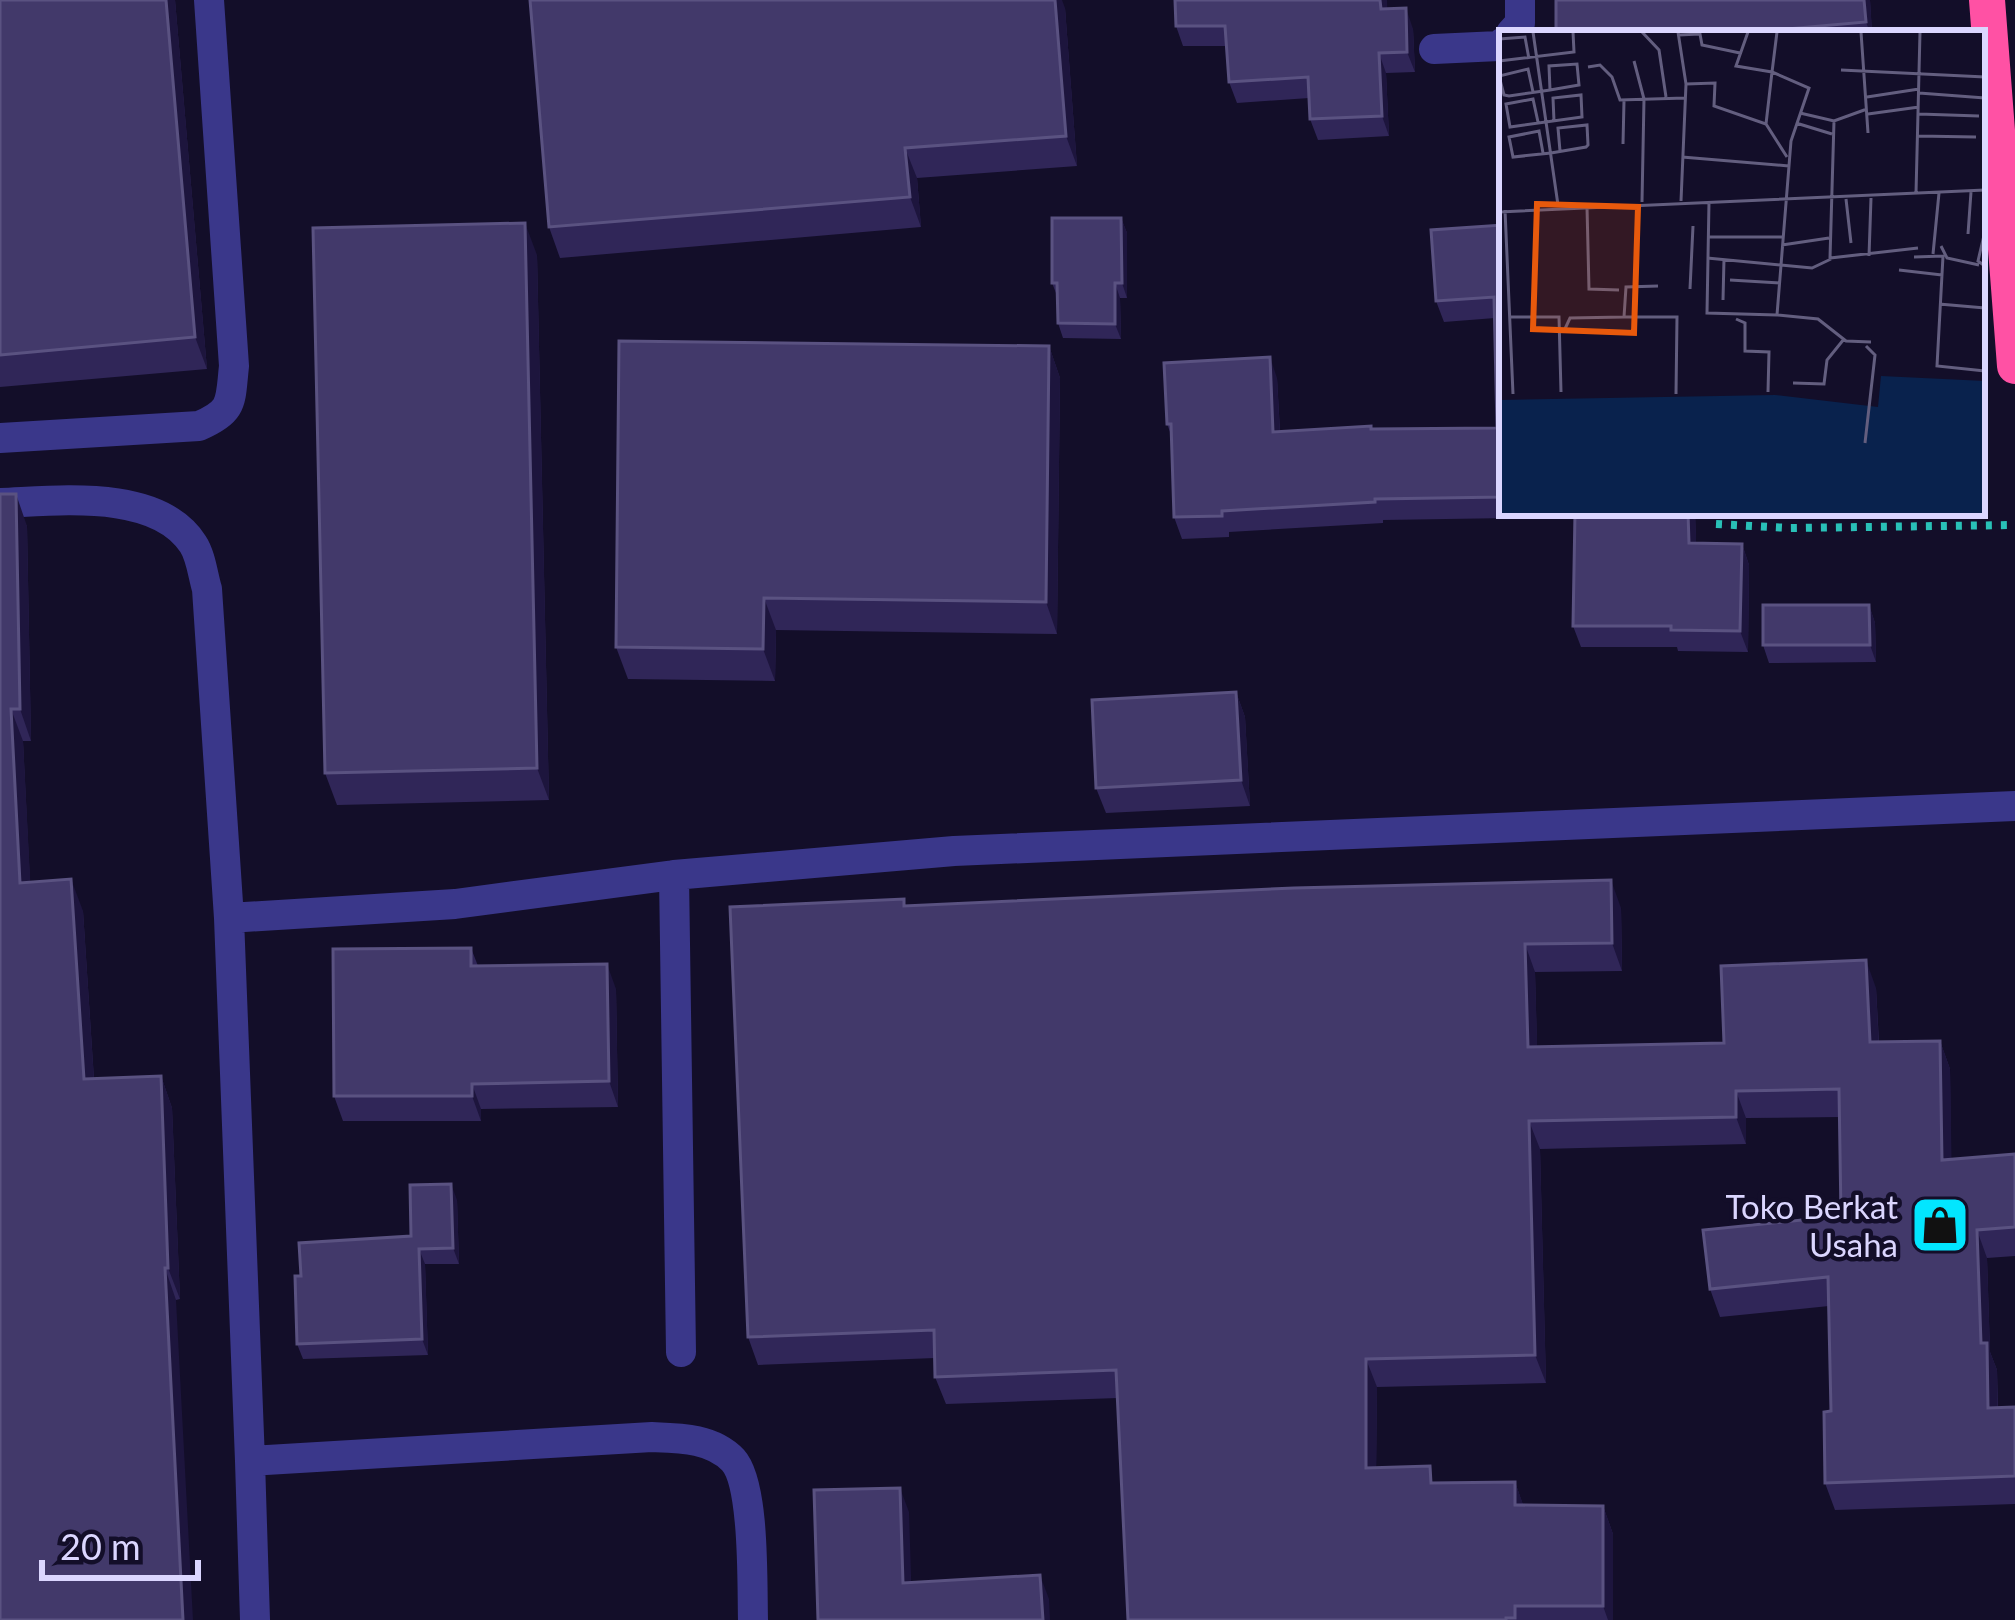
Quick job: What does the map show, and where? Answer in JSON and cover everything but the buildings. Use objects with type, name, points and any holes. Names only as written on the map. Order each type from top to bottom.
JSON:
[{"type":"highway","points":[[1987,0],[2014,346]]},
{"type":"lane","points":[[0,438],[199,427],[221,417],[230,400],[233,366],[209,0]]},
{"type":"lane","points":[[1514,30],[1520,23],[1520,0]]},
{"type":"lane","points":[[1434,49],[1499,46]]},
{"type":"lane","points":[[0,503],[79,500],[122,504],[167,518],[194,545],[207,589],[229,918],[255,1620]]},
{"type":"lane","points":[[229,918],[454,904],[674,875],[954,851],[2015,806]]},
{"type":"lane","points":[[674,875],[681,1352]]},
{"type":"lane","points":[[250,1461],[652,1437],[689,1438],[715,1446],[736,1462],[747,1493],[753,1620]]},
{"type":"path","points":[[1716,524],[1790,528],[2015,525]]},
{"type":"place","name":"Toko Berkat Usaha","points":[[1940,1225]]}]
